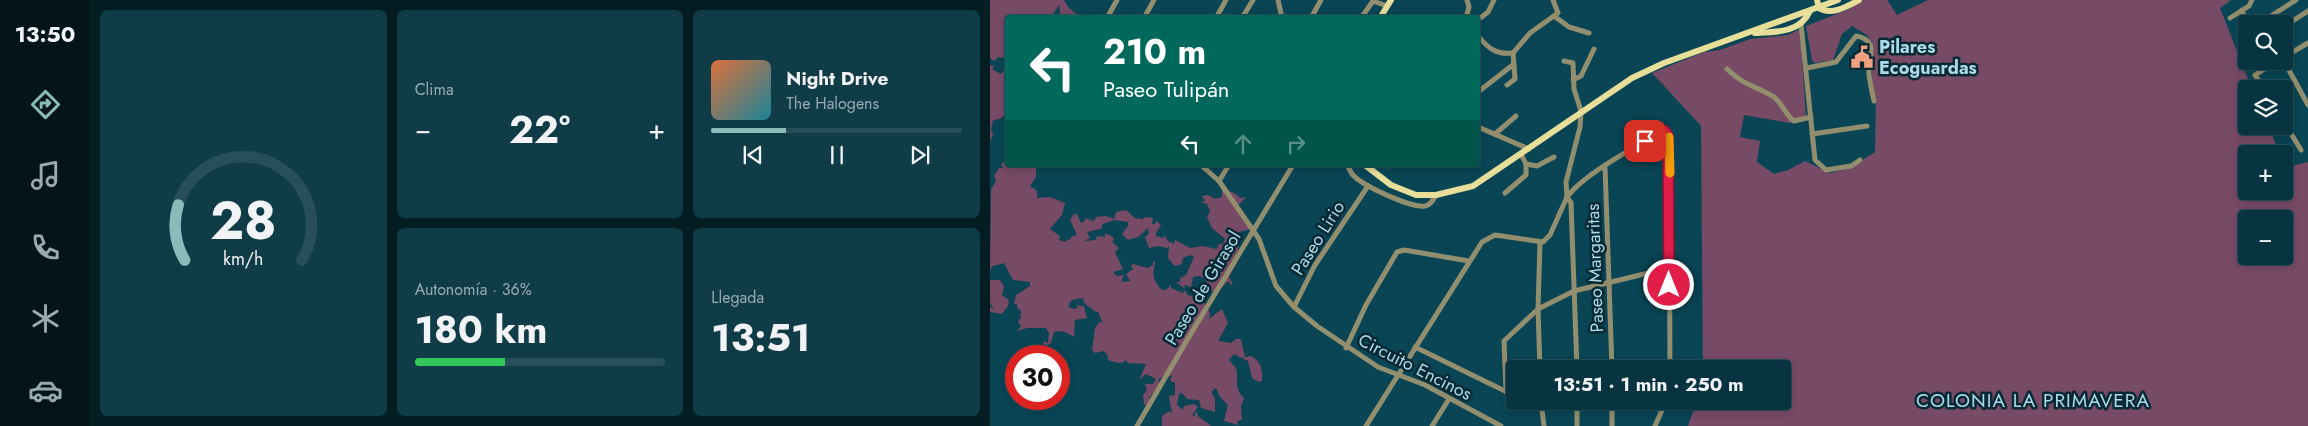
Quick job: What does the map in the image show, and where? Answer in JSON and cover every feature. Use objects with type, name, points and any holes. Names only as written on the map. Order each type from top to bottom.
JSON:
[{"type":"main road","points":[[1817,0],[1819,8],[1824,12],[1832,11],[1859,0]]},
{"type":"main road","points":[[1367,167],[1384,181],[1408,193],[1436,195],[1474,186],[1581,111],[1617,87],[1646,71],[1838,0]]},
{"type":"main road","points":[[1382,15],[1389,3]]},
{"type":"main road","points":[[1748,33],[1789,30],[1801,24],[1810,11]]},
{"type":"street","points":[[1109,15],[1117,0]]},
{"type":"street","points":[[1146,15],[1154,0]]},
{"type":"street","points":[[1218,15],[1226,0]]},
{"type":"street","points":[[1244,15],[1252,0]]},
{"type":"street","points":[[1278,0],[1281,15]]},
{"type":"street","points":[[1313,15],[1321,0]]},
{"type":"street","points":[[1364,15],[1373,0],[1389,3]]},
{"type":"street","points":[[1467,0],[1469,7],[1467,15]]},
{"type":"street","points":[[1480,19],[1484,17],[1494,0]]},
{"type":"street","points":[[1507,85],[1516,79],[1513,53],[1530,33],[1554,16],[1558,10],[1553,0]]},
{"type":"street","points":[[2230,18],[2249,6],[2252,0]]},
{"type":"street","points":[[2271,15],[2296,0]]},
{"type":"street","points":[[2242,10],[2244,15]]},
{"type":"street","points":[[2293,21],[2308,11]]},
{"type":"street","points":[[1554,16],[1569,27],[1589,33]]},
{"type":"street","points":[[1801,24],[1815,160],[1826,170],[1851,166],[1860,160]]},
{"type":"street","points":[[1806,68],[1836,62],[1856,36],[1864,37],[1871,48],[1870,92],[1874,101]]},
{"type":"street","points":[[1480,38],[1487,47],[1498,53],[1513,53]]},
{"type":"street","points":[[2293,52],[2308,43]]},
{"type":"street","points":[[1573,80],[1580,76],[1594,50]]},
{"type":"street","points":[[1564,61],[1573,63],[1573,80],[1581,111],[1566,182],[1567,197],[1571,203],[1577,360]]},
{"type":"street","points":[[1480,90],[1514,64]]},
{"type":"street","points":[[1727,69],[1746,85],[1776,98],[1785,114],[1794,121],[1810,117]]},
{"type":"street","points":[[2259,80],[2255,74],[2261,70]]},
{"type":"street","points":[[2289,70],[2308,105]]},
{"type":"street","points":[[1495,134],[1516,116]]},
{"type":"street","points":[[1812,134],[1867,126]]},
{"type":"street","points":[[1480,128],[1529,148]]},
{"type":"street","points":[[1366,426],[1482,242],[1489,237],[1507,236],[1540,242],[1547,240],[1572,190],[1659,132],[1665,131],[1668,136],[1670,360]]},
{"type":"street","points":[[2292,135],[2301,150]]},
{"type":"street","points":[[1505,193],[1526,175],[1526,164],[1521,154]]},
{"type":"street","points":[[1526,164],[1537,166],[1554,157]]},
{"type":"street","name":"Circuito Encinos","points":[[1203,167],[1219,181],[1254,231],[1262,246],[1276,286],[1294,306],[1346,348],[1378,368],[1398,374],[1501,426]]},
{"type":"street","points":[[1219,181],[1227,167]]},
{"type":"street","name":"Paseo de Girasol","points":[[1138,426],[1187,340],[1293,167]]},
{"type":"street","points":[[1348,167],[1353,175],[1368,186],[1391,197],[1424,206],[1432,202],[1436,195]]},
{"type":"street","name":"Paseo Margaritas","points":[[1605,167],[1612,360]]},
{"type":"street","name":"Paseo Lirio","points":[[1294,306],[1315,265],[1368,186]]},
{"type":"street","points":[[1540,242],[1538,310],[1540,360]]},
{"type":"street","points":[[1346,348],[1384,274],[1398,252],[1404,250],[1469,261]]},
{"type":"street","points":[[1415,347],[1506,392],[1504,341],[1538,310],[1574,291],[1669,268]]},
{"type":"street","points":[[1432,426],[1449,399]]},
{"type":"street","points":[[1543,410],[1544,426]]},
{"type":"street","points":[[1577,410],[1577,426]]},
{"type":"street","points":[[1612,410],[1612,426]]},
{"type":"street","points":[[1655,426],[1662,410]]},
{"type":"shaded area","points":[[990,0],[1064,0],[1068,7],[1078,15],[1059,15],[1059,5],[1051,15],[1005,15],[1005,58],[998,57],[994,61],[990,58]]},
{"type":"shaded area","points":[[1864,0],[1887,0],[1897,15],[1928,0],[2231,0],[2220,8],[2238,54],[2238,70],[2244,70],[2248,80],[2238,80],[2238,135],[2272,135],[2276,145],[2238,145],[2238,200],[2293,200],[2293,165],[2308,162],[2308,426],[1688,426],[1694,410],[1791,410],[1791,360],[1703,360],[1701,126],[1652,73],[1704,52],[1720,50],[1750,39],[1788,35],[1800,29],[1806,117],[1790,123],[1744,115],[1740,137],[1760,141],[1757,162],[1774,174],[1788,170],[1805,161],[1830,173],[1848,169],[1875,152],[1876,99],[1872,81],[1872,43],[1867,35],[1852,26],[1842,34],[1833,60],[1814,63],[1806,26],[1847,10]]},
{"type":"shaded area","points":[[990,65],[994,66],[992,69],[1001,74],[1005,69],[1005,115],[1000,119],[993,120],[991,129],[993,135],[990,141]]},
{"type":"shaded area","points":[[1005,161],[1005,167],[1036,167],[1036,177],[1030,186],[1037,191],[1037,198],[1050,197],[1065,203],[1062,215],[1050,229],[1060,236],[1059,240],[1066,242],[1067,239],[1070,240],[1071,237],[1077,235],[1070,220],[1074,214],[1077,214],[1081,223],[1085,221],[1085,218],[1094,221],[1096,217],[1106,216],[1114,219],[1116,212],[1126,210],[1136,219],[1153,218],[1152,224],[1155,224],[1156,221],[1161,225],[1155,235],[1162,238],[1165,236],[1168,241],[1174,244],[1175,240],[1190,248],[1202,246],[1217,249],[1219,244],[1223,244],[1225,239],[1212,228],[1207,217],[1210,211],[1207,204],[1201,202],[1205,201],[1202,196],[1208,195],[1215,199],[1222,197],[1222,190],[1232,192],[1240,198],[1246,197],[1238,206],[1251,229],[1239,232],[1238,251],[1235,255],[1238,261],[1229,277],[1233,284],[1231,285],[1228,281],[1218,292],[1204,290],[1207,281],[1200,276],[1193,277],[1191,287],[1184,285],[1185,289],[1176,282],[1180,282],[1180,278],[1186,275],[1194,257],[1190,255],[1183,258],[1182,264],[1175,266],[1168,258],[1169,246],[1167,248],[1158,246],[1149,248],[1145,237],[1149,234],[1148,228],[1138,237],[1128,240],[1122,234],[1128,226],[1128,222],[1114,220],[1103,224],[1101,229],[1087,232],[1090,238],[1085,241],[1096,240],[1097,236],[1105,237],[1105,233],[1113,237],[1114,240],[1112,242],[1119,248],[1115,252],[1123,269],[1113,272],[1117,276],[1124,275],[1121,282],[1130,281],[1126,274],[1133,269],[1131,266],[1133,264],[1148,268],[1153,265],[1153,261],[1155,262],[1155,280],[1162,290],[1166,290],[1171,285],[1171,288],[1183,293],[1184,290],[1188,295],[1202,299],[1210,313],[1209,319],[1222,309],[1228,323],[1218,341],[1231,343],[1236,339],[1241,339],[1245,357],[1251,356],[1257,360],[1261,366],[1262,373],[1262,381],[1259,382],[1252,378],[1248,361],[1234,354],[1229,360],[1236,368],[1237,387],[1244,398],[1241,405],[1242,420],[1237,421],[1238,425],[1224,421],[1228,405],[1220,397],[1216,388],[1211,392],[1215,398],[1215,412],[1201,408],[1199,400],[1187,399],[1182,393],[1179,394],[1177,405],[1183,410],[1184,406],[1194,404],[1198,407],[1192,415],[1195,416],[1197,412],[1198,416],[1211,426],[1162,426],[1162,416],[1169,411],[1172,414],[1169,396],[1175,395],[1175,383],[1170,381],[1172,375],[1165,379],[1162,377],[1159,379],[1159,385],[1149,398],[1152,401],[1148,405],[1144,405],[1143,395],[1147,390],[1145,384],[1153,384],[1156,379],[1146,374],[1139,380],[1146,364],[1128,363],[1126,360],[1120,363],[1112,362],[1108,360],[1108,356],[1104,351],[1095,353],[1092,350],[1095,328],[1100,321],[1103,324],[1098,312],[1084,303],[1083,298],[1072,300],[1069,304],[1070,308],[1075,309],[1078,307],[1076,301],[1079,306],[1084,306],[1087,318],[1075,320],[1074,337],[1057,331],[1054,332],[1051,343],[1045,345],[1043,343],[1044,341],[1048,343],[1049,333],[1046,328],[1027,328],[1017,331],[1021,326],[1018,322],[1022,312],[1017,308],[1017,304],[1014,304],[1016,295],[1030,286],[1030,282],[1013,280],[1004,263],[993,266],[990,270],[991,190],[996,181],[994,176],[999,168],[1003,168],[1001,164]]},
{"type":"shaded area","points":[[990,280],[1000,280],[1004,287],[1002,295],[1009,300],[1008,306],[1002,314],[990,312],[990,307],[994,309],[990,303]]},
{"type":"slow traffic","points":[[1669,137],[1670,173]]},
{"type":"place","name":"Pilares Ecoguardas","points":[[1862,57]]},
{"type":"district","name":"COLONIA LA PRIMAVERA","points":[[2033,400]]},
{"type":"route","points":[[1645,141],[1662,131],[1665,131],[1668,136],[1670,174],[1669,285]]}]
